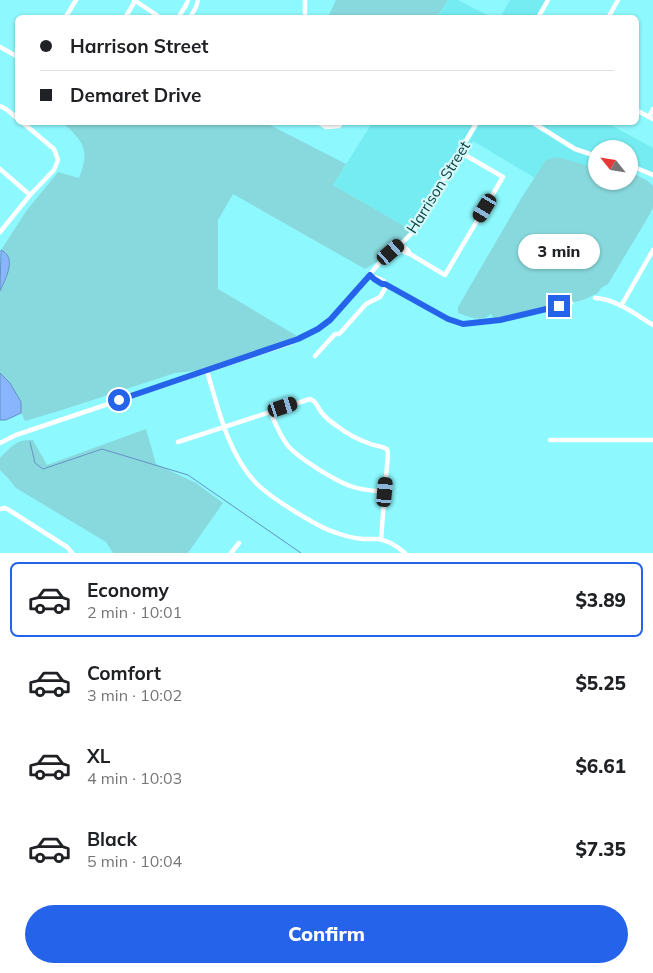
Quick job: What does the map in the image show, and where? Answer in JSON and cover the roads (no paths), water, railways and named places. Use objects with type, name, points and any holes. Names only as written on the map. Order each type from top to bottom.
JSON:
[{"type":"street","points":[[67,15],[76,0]]},
{"type":"street","points":[[128,15],[135,0],[157,15]]},
{"type":"street","points":[[180,15],[188,0]]},
{"type":"street","points":[[191,15],[198,0]]},
{"type":"street","points":[[305,0],[305,15]]},
{"type":"street","points":[[540,15],[548,0]]},
{"type":"street","points":[[610,15],[618,0]]},
{"type":"street","points":[[0,48],[15,56]]},
{"type":"street","points":[[0,106],[15,116]]},
{"type":"street","points":[[639,112],[651,118],[653,109]]},
{"type":"street","points":[[0,232],[30,195],[54,170],[58,160],[54,149],[26,125]]},
{"type":"street","points":[[323,125],[326,127],[340,125]]},
{"type":"street","name":"Harrison Street","points":[[0,443],[16,435],[290,343],[318,329],[330,320],[371,276],[383,259],[412,233],[476,125]]},
{"type":"street","points":[[537,125],[575,149],[588,153]]},
{"type":"street","points":[[399,246],[406,253],[445,275],[503,177],[460,152]]},
{"type":"street","points":[[0,169],[30,195]]},
{"type":"street","points":[[638,169],[653,175]]},
{"type":"street","points":[[621,306],[653,250]]},
{"type":"street","points":[[371,276],[382,284],[386,284],[448,319],[463,324],[500,320],[571,303]]},
{"type":"street","points":[[315,356],[335,334],[342,332],[366,304],[380,296],[386,284]]},
{"type":"street","points":[[595,298],[604,298],[653,324]]},
{"type":"street","points":[[207,371],[224,427],[241,463],[250,476],[272,497],[326,529],[362,539],[381,539],[391,543],[405,553]]},
{"type":"street","points":[[178,442],[310,399],[315,401],[322,413],[338,427],[359,440],[387,449],[381,539]]},
{"type":"street","points":[[270,411],[284,440],[302,459],[349,486],[385,492]]},
{"type":"street","points":[[550,440],[653,440]]},
{"type":"street","points":[[0,509],[5,508],[9,510],[66,547],[72,553]]},
{"type":"street","points":[[231,553],[238,543]]},
{"type":"waterway","points":[[30,442],[35,463],[43,469],[102,449],[188,475],[301,553]]}]
